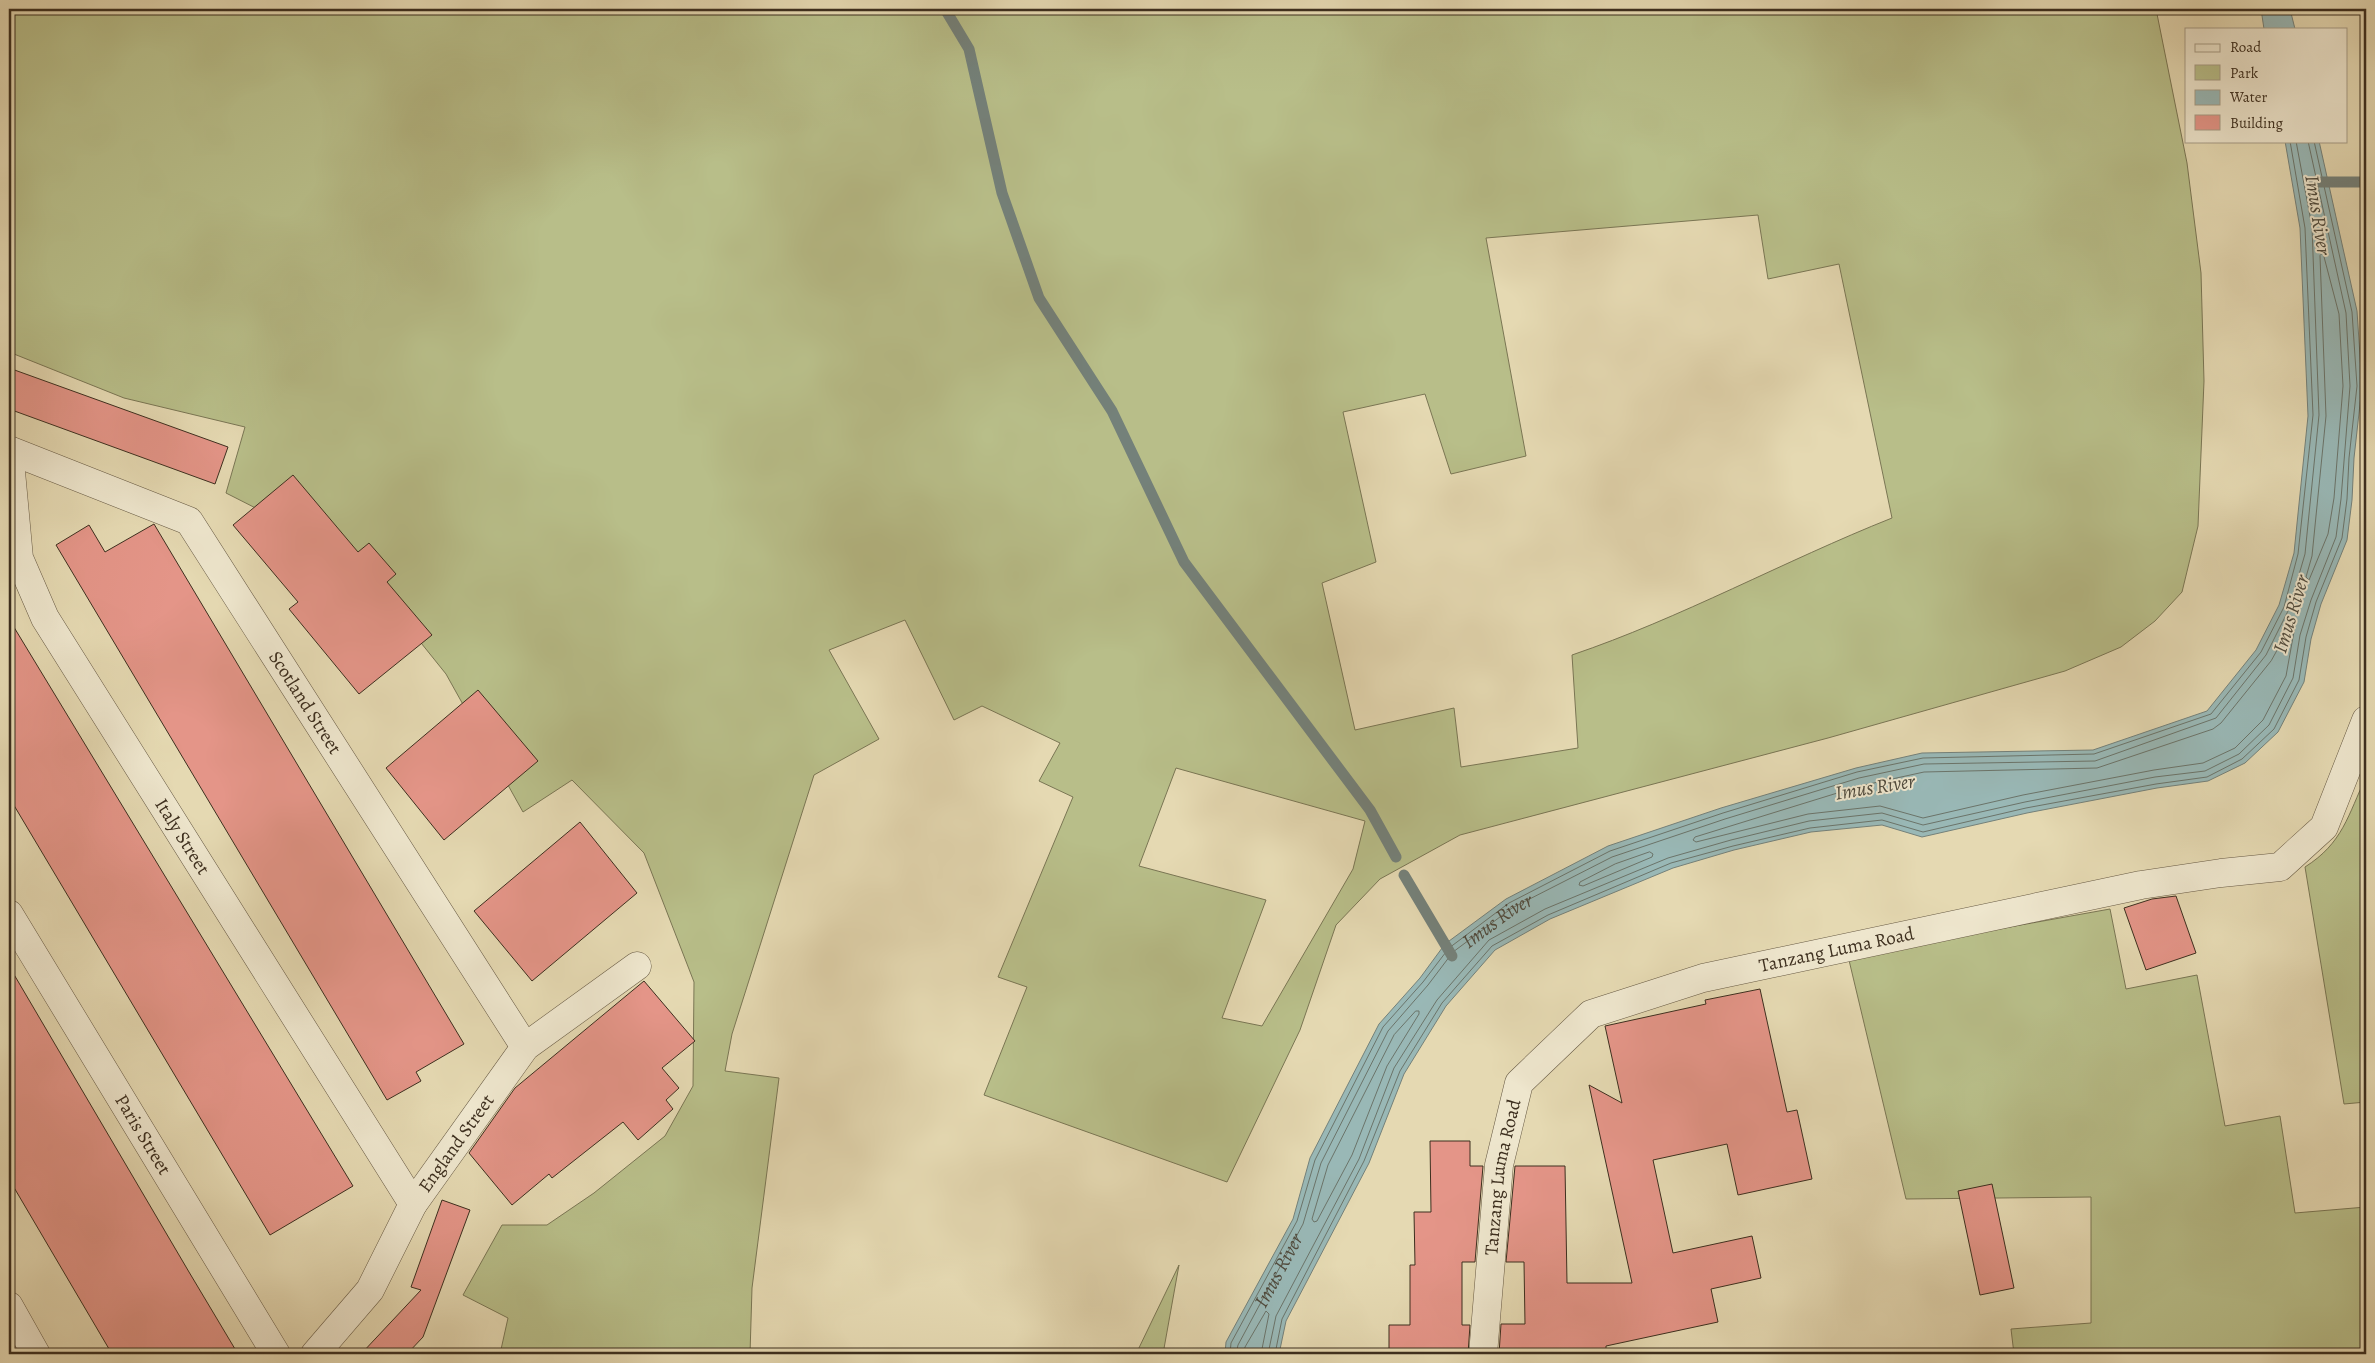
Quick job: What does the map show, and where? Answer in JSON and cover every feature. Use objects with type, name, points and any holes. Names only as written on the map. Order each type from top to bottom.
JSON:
[{"type":"street","name":"Scotland Street","points":[[9,450],[189,521],[524,1047]]},
{"type":"street","name":"Italy Street","points":[[9,450],[19,558],[45,618],[413,1204]]},
{"type":"street","name":"Tanzang Luma Road","points":[[1483,1354],[1499,1165],[1519,1083],[1591,1014],[1704,978],[2034,907],[2140,885],[2221,873],[2280,867],[2324,827],[2366,720]]},
{"type":"street","name":"Paris Street","points":[[9,914],[276,1354]]},
{"type":"street","name":"England Street","points":[[315,1354],[370,1290],[413,1204],[524,1047],[637,966]]},
{"type":"street","points":[[9,1306],[36,1354]]},
{"type":"green space","points":[[9,9],[2156,9],[2187,163],[2201,273],[2204,381],[2198,526],[2182,592],[2155,621],[2121,647],[2065,671],[1828,738],[1460,835],[1380,879],[1336,925],[1300,1030],[1227,1182],[984,1095],[1027,987],[998,977],[1073,797],[1039,781],[1060,743],[982,706],[954,720],[905,620],[829,650],[879,739],[814,775],[732,1034],[725,1071],[779,1078],[752,1288],[750,1354],[500,1354],[508,1318],[463,1295],[502,1225],[547,1225],[594,1193],[665,1136],[693,1086],[694,982],[644,853],[572,780],[523,812],[446,674],[352,557],[226,493],[245,427],[124,398],[9,352]],"holes":[[[1758,215],[1768,279],[1839,264],[1892,518],[1812,552],[1693,607],[1572,655],[1578,748],[1461,767],[1454,708],[1355,730],[1322,583],[1376,562],[1343,412],[1425,394],[1451,474],[1526,456],[1486,238]],[[1176,768],[1365,821],[1353,869],[1262,1026],[1222,1018],[1266,900],[1139,866]]]},
{"type":"green space","points":[[2366,777],[2366,1102],[2344,1104],[2305,867],[2318,858],[2336,838],[2349,816]]},
{"type":"green space","points":[[2110,909],[2126,989],[2197,975],[2225,1126],[2280,1116],[2295,1213],[2366,1207],[2366,1354],[2014,1354],[2011,1329],[2091,1323],[2091,1197],[1906,1199],[1848,956]]},
{"type":"green space","points":[[1179,1265],[1163,1354],[1136,1354]]},
{"type":"water","points":[[2261,9],[2290,9],[2295,28],[2264,28]]},
{"type":"water","name":"Imus River","points":[[2285,142],[2319,142],[2357,311],[2362,386],[2347,540],[2321,604],[2311,639],[2304,682],[2278,732],[2245,763],[2208,781],[2157,788],[2027,813],[1922,837],[1882,825],[1811,832],[1734,850],[1673,868],[1550,919],[1495,950],[1446,1006],[1404,1074],[1369,1163],[1286,1321],[1279,1354],[1225,1354],[1226,1342],[1293,1219],[1310,1158],[1379,1024],[1420,978],[1445,944],[1506,899],[1608,846],[1721,808],[1856,768],[1922,753],[2093,750],[2207,711],[2256,650],[2279,605],[2294,553],[2308,416],[2300,228]]},
{"type":"building","points":[[9,368],[228,447],[215,484],[9,409]]},
{"type":"building","points":[[293,475],[358,552],[369,543],[396,574],[387,582],[432,635],[359,694],[289,609],[298,602],[233,525]]},
{"type":"building","points":[[154,524],[464,1044],[416,1072],[421,1081],[387,1100],[56,545],[89,525],[105,552]]},
{"type":"building","points":[[9,619],[353,1186],[270,1235],[9,797]]},
{"type":"building","points":[[478,690],[538,761],[444,840],[386,768]]},
{"type":"building","points":[[580,822],[637,893],[532,981],[474,911]]},
{"type":"building","points":[[2176,896],[2196,953],[2146,970],[2124,908],[2152,899]]},
{"type":"building","points":[[9,966],[238,1354],[112,1354],[9,1179]]},
{"type":"building","points":[[644,981],[695,1041],[662,1068],[679,1088],[666,1100],[673,1109],[638,1140],[623,1122],[552,1178],[549,1174],[512,1205],[469,1153],[515,1088]]},
{"type":"building","points":[[1760,989],[1787,1112],[1797,1110],[1812,1179],[1738,1195],[1727,1144],[1653,1160],[1673,1253],[1752,1236],[1761,1278],[1711,1289],[1718,1322],[1606,1346],[1606,1354],[1499,1354],[1501,1324],[1525,1324],[1524,1262],[1506,1262],[1515,1166],[1565,1166],[1567,1283],[1632,1283],[1589,1085],[1622,1103],[1605,1026],[1706,1004],[1705,1000]]},
{"type":"building","points":[[1430,1141],[1470,1141],[1470,1166],[1483,1166],[1475,1262],[1462,1262],[1462,1325],[1470,1325],[1468,1354],[1389,1354],[1389,1325],[1410,1325],[1410,1265],[1415,1265],[1414,1212],[1431,1212]]},
{"type":"building","points":[[1992,1184],[2014,1288],[1980,1295],[1958,1191]]},
{"type":"building","points":[[442,1200],[470,1210],[423,1337],[407,1354],[361,1354],[421,1290],[411,1287]]},
{"type":"waterway","points":[[945,9],[969,49],[1002,193],[1039,298],[1112,411],[1184,562],[1370,810],[1396,857]]},
{"type":"waterway","name":"Imus River","points":[[2314,182],[2366,182]]},
{"type":"waterway","points":[[1404,875],[1452,956]]}]
